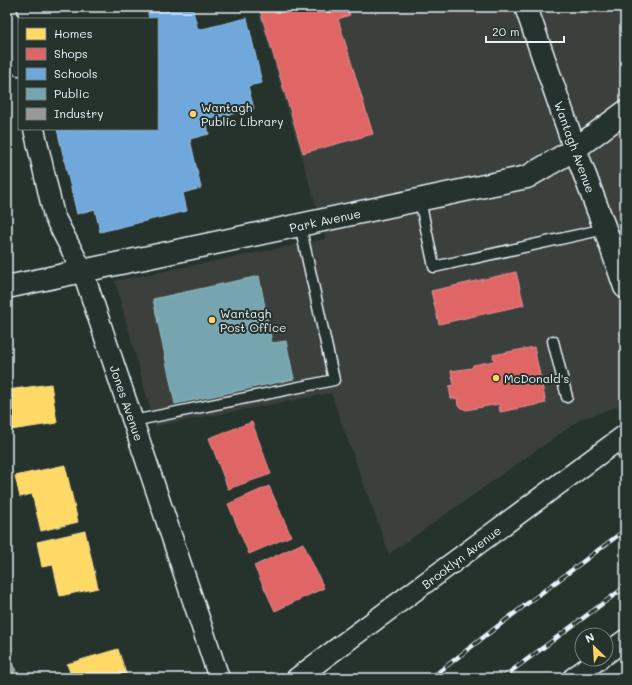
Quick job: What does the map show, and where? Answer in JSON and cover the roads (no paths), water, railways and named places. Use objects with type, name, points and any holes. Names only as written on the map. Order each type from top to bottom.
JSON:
[{"type":"street","name":"Wantagh Avenue","points":[[526,7],[625,287]]},
{"type":"street","points":[[7,13],[18,61]]},
{"type":"street","name":"Park Avenue","points":[[7,287],[526,177],[575,149],[625,112]]},
{"type":"street","name":"Jones Avenue","points":[[34,130],[54,216],[83,272],[219,678]]},
{"type":"street","name":"Brooklyn Avenue","points":[[297,678],[623,444]]},
{"type":"street","points":[[614,648],[625,640]]},
{"type":"street","points":[[573,678],[588,667]]},
{"type":"lane","points":[[420,200],[434,267],[605,228]]},
{"type":"lane","points":[[133,421],[334,380],[300,225]]},
{"type":"lane","points":[[553,341],[566,398]]},
{"type":"railway","points":[[431,678],[625,530]]},
{"type":"railway","points":[[502,678],[625,587]]},
{"type":"place","name":"Wantagh Public Library","points":[[193,114]]},
{"type":"place","name":"Wantagh Post Office","points":[[212,320]]},
{"type":"place","name":"McDonald's","points":[[496,378]]}]
